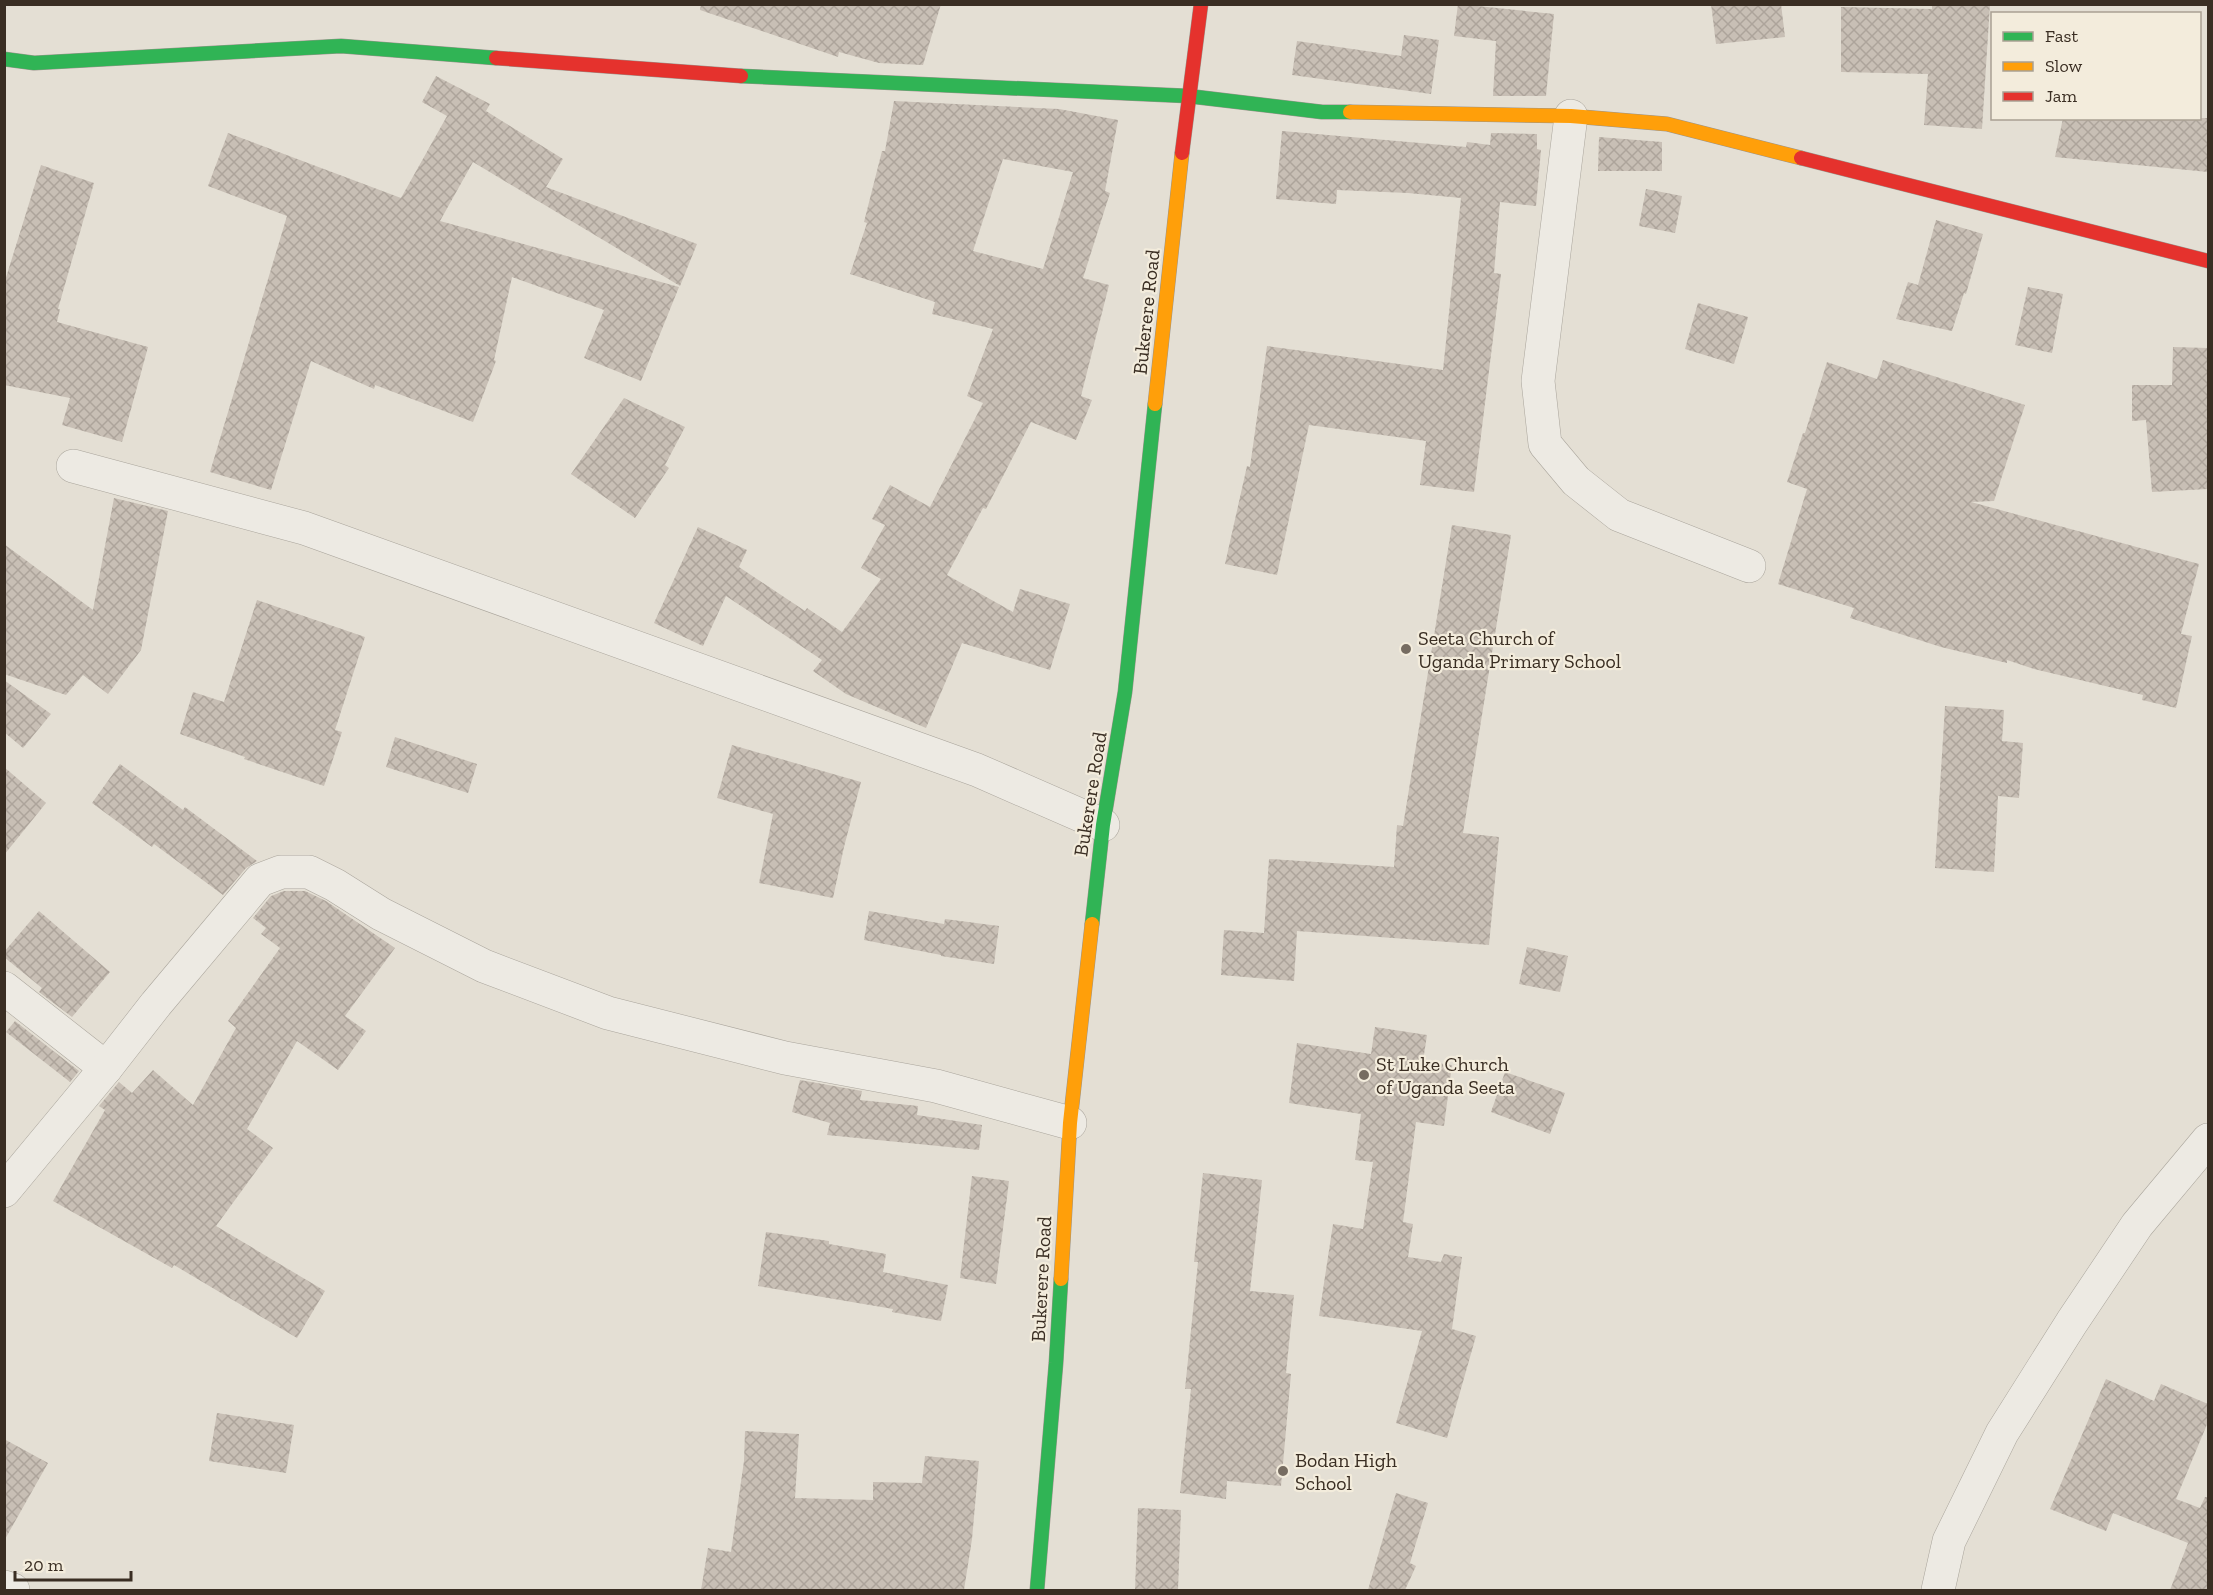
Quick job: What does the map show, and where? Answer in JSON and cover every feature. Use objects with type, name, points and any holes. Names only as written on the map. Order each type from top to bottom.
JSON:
[{"type":"street","name":"Bukerere Road","points":[[1037,1590],[1056,1363],[1070,1123],[1103,825],[1125,692],[1188,96],[1201,4]]},
{"type":"street","points":[[4,59],[34,63],[341,46],[724,75],[1188,96],[1322,112],[1571,116],[1667,124],[2208,261]]},
{"type":"street","points":[[1571,116],[1538,381],[1545,444],[1576,481],[1619,515],[1749,566]]},
{"type":"street","points":[[73,466],[304,528],[977,770],[1103,825]]},
{"type":"street","points":[[4,1191],[260,880],[281,872],[309,872],[335,885],[381,914],[484,966],[608,1013],[785,1058],[936,1086],[1070,1123]]},
{"type":"street","points":[[4,988],[106,1068]]},
{"type":"street","points":[[1938,1590],[1949,1541],[2002,1433],[2137,1225],[2208,1143]]},
{"type":"street","points":[[4,1587],[13,1590]]},
{"type":"building","points":[[701,4],[941,4],[923,65],[879,63],[839,52],[838,57],[700,10]]},
{"type":"building","points":[[1458,4],[1554,14],[1546,96],[1493,96],[1496,41],[1454,36]]},
{"type":"building","points":[[1711,4],[1781,4],[1785,37],[1716,44]]},
{"type":"building","points":[[1932,4],[1990,4],[1982,129],[1924,125],[1928,74],[1841,72],[1841,7],[1932,9]]},
{"type":"building","points":[[1404,35],[1439,40],[1431,94],[1292,75],[1297,41],[1401,56]]},
{"type":"building","points":[[436,76],[490,104],[486,111],[563,159],[546,187],[697,244],[680,286],[473,162],[440,221],[679,287],[641,381],[584,358],[604,310],[512,277],[494,360],[496,361],[473,422],[375,385],[374,389],[311,361],[271,490],[210,472],[287,216],[208,186],[228,133],[401,198],[447,116],[422,102]]},
{"type":"building","points":[[894,101],[1059,109],[1118,120],[1105,191],[1110,193],[1083,278],[1109,285],[1081,396],[1092,400],[1076,440],[1031,422],[986,509],[983,508],[947,575],[1013,612],[1020,589],[1070,604],[1050,670],[962,643],[926,728],[846,694],[813,671],[822,660],[726,596],[703,646],[654,623],[698,527],[747,550],[739,567],[805,611],[807,608],[842,632],[881,579],[861,568],[885,525],[872,519],[890,485],[930,507],[983,403],[967,396],[993,329],[932,314],[935,302],[850,274],[867,223],[864,222],[882,151],[885,151]],"holes":[[[1003,159],[1073,172],[1043,269],[973,251]]]},
{"type":"building","points":[[2201,118],[2208,118],[2208,172],[2055,157],[2063,120],[2201,120]]},
{"type":"building","points":[[1282,131],[1466,147],[1467,142],[1490,145],[1491,133],[1537,134],[1537,149],[1541,150],[1536,206],[1500,202],[1494,273],[1501,274],[1474,492],[1420,485],[1426,441],[1309,425],[1277,575],[1225,564],[1247,466],[1250,467],[1267,346],[1443,370],[1461,198],[1337,190],[1336,204],[1276,199]]},
{"type":"building","points":[[1599,137],[1662,142],[1662,171],[1598,171]]},
{"type":"building","points":[[41,165],[94,183],[58,309],[60,309],[57,322],[148,347],[122,442],[62,425],[70,398],[4,385],[4,284]]},
{"type":"building","points":[[1646,189],[1682,196],[1675,233],[1639,226]]},
{"type":"building","points":[[1936,220],[1983,234],[1966,294],[1964,293],[1952,331],[1896,319],[1908,282],[1918,285]]},
{"type":"building","points":[[2028,287],[2063,294],[2052,353],[2015,345]]},
{"type":"building","points":[[1698,303],[1748,317],[1734,364],[1685,349]]},
{"type":"building","points":[[2173,347],[2208,348],[2208,489],[2152,492],[2146,420],[2132,421],[2132,385],[2172,385]]},
{"type":"building","points":[[1883,360],[2025,405],[1994,501],[1971,502],[2199,564],[2181,634],[2192,636],[2176,708],[2142,700],[2143,695],[2034,669],[2007,660],[2007,663],[1941,647],[1850,618],[1854,608],[1778,584],[1807,489],[1787,482],[1827,362],[1877,379]]},
{"type":"building","points":[[624,398],[685,427],[665,465],[669,468],[635,518],[571,474]]},
{"type":"building","points":[[114,498],[168,511],[141,650],[108,694],[83,675],[66,695],[4,674],[4,544],[93,610]]},
{"type":"building","points":[[1452,525],[1511,535],[1463,833],[1499,837],[1489,945],[1297,931],[1294,981],[1221,975],[1224,930],[1264,933],[1269,859],[1394,867],[1397,825],[1403,826]]},
{"type":"building","points":[[257,600],[365,637],[335,730],[342,732],[324,786],[180,734],[193,692],[224,702]]},
{"type":"building","points":[[4,680],[51,714],[23,748],[4,732]]},
{"type":"building","points":[[1945,706],[2004,710],[2002,741],[2023,743],[2019,798],[1998,796],[1994,872],[1935,868]]},
{"type":"building","points":[[395,737],[477,764],[468,793],[386,767]]},
{"type":"building","points":[[732,745],[861,782],[833,898],[759,883],[773,814],[717,798]]},
{"type":"building","points":[[120,764],[183,810],[185,807],[257,861],[246,868],[223,895],[154,844],[152,847],[92,803]]},
{"type":"building","points":[[4,767],[46,803],[4,855]]},
{"type":"building","points":[[284,891],[305,891],[326,901],[395,948],[345,1016],[366,1031],[338,1070],[297,1041],[247,1129],[273,1148],[216,1226],[325,1291],[297,1338],[174,1265],[172,1268],[53,1201],[105,1110],[99,1106],[119,1082],[132,1093],[153,1070],[193,1105],[236,1028],[228,1021],[280,948],[261,934],[266,928],[253,918],[271,896]]},
{"type":"building","points":[[39,911],[110,972],[72,1017],[39,992],[42,988],[4,957],[4,952]]},
{"type":"building","points":[[869,911],[944,924],[945,919],[999,926],[994,964],[864,940]]},
{"type":"building","points":[[1527,947],[1568,956],[1560,992],[1519,984]]},
{"type":"building","points":[[15,1021],[79,1071],[70,1082],[6,1032]]},
{"type":"building","points":[[1375,1027],[1427,1035],[1423,1061],[1452,1065],[1444,1126],[1416,1122],[1403,1222],[1413,1224],[1408,1257],[1441,1262],[1444,1254],[1462,1257],[1452,1329],[1476,1336],[1447,1438],[1396,1423],[1422,1331],[1319,1316],[1333,1224],[1363,1229],[1373,1162],[1355,1160],[1361,1114],[1289,1103],[1297,1043],[1371,1054]]},
{"type":"building","points":[[1505,1072],[1565,1093],[1550,1134],[1491,1112]]},
{"type":"building","points":[[800,1080],[862,1091],[860,1100],[918,1106],[917,1115],[982,1125],[979,1150],[827,1135],[830,1123],[792,1112]]},
{"type":"building","points":[[1203,1173],[1262,1180],[1250,1291],[1294,1295],[1286,1373],[1291,1374],[1281,1486],[1227,1481],[1226,1499],[1180,1493],[1191,1389],[1185,1389],[1198,1262],[1194,1262]]},
{"type":"building","points":[[972,1176],[1009,1181],[996,1284],[960,1278]]},
{"type":"building","points":[[766,1232],[829,1241],[829,1244],[886,1254],[883,1272],[948,1285],[941,1321],[892,1312],[893,1309],[758,1286]]},
{"type":"building","points":[[2106,1379],[2154,1401],[2161,1384],[2208,1404],[2208,1422],[2176,1499],[2200,1508],[2205,1497],[2208,1497],[2208,1590],[2170,1590],[2188,1543],[2113,1513],[2106,1531],[2050,1509]]},
{"type":"building","points":[[217,1413],[294,1425],[286,1473],[209,1461]]},
{"type":"building","points":[[745,1431],[799,1434],[795,1498],[873,1500],[873,1482],[922,1483],[925,1456],[979,1461],[972,1539],[964,1590],[701,1590],[708,1548],[731,1552],[744,1461]]},
{"type":"building","points":[[4,1439],[48,1463],[4,1541]]},
{"type":"building","points":[[1396,1493],[1428,1503],[1410,1563],[1416,1566],[1405,1590],[1368,1590]]},
{"type":"building","points":[[1138,1508],[1181,1510],[1178,1590],[1135,1590]]},
{"type":"traffic: fast","points":[[4,59],[34,63],[341,46],[496,58]]},
{"type":"traffic: fast","points":[[741,76],[1188,96],[1322,112],[1350,112]]},
{"type":"traffic: fast","points":[[1092,924],[1103,825],[1125,692],[1155,404]]},
{"type":"traffic: fast","points":[[1037,1590],[1061,1279]]},
{"type":"traffic: slow","points":[[1350,112],[1571,116],[1667,124],[1801,158]]},
{"type":"traffic: slow","points":[[1155,404],[1182,153]]},
{"type":"traffic: slow","points":[[1061,1279],[1070,1123],[1092,924]]},
{"type":"traffic: jam","points":[[1182,153],[1201,4]]},
{"type":"traffic: jam","points":[[496,58],[741,76]]},
{"type":"traffic: jam","points":[[1801,158],[2208,261]]},
{"type":"place","name":"Seeta Church of Uganda Primary School","points":[[1406,649]]},
{"type":"place","name":"St Luke Church of Uganda Seeta","points":[[1364,1075]]},
{"type":"place","name":"Bodan High School","points":[[1283,1471]]}]
